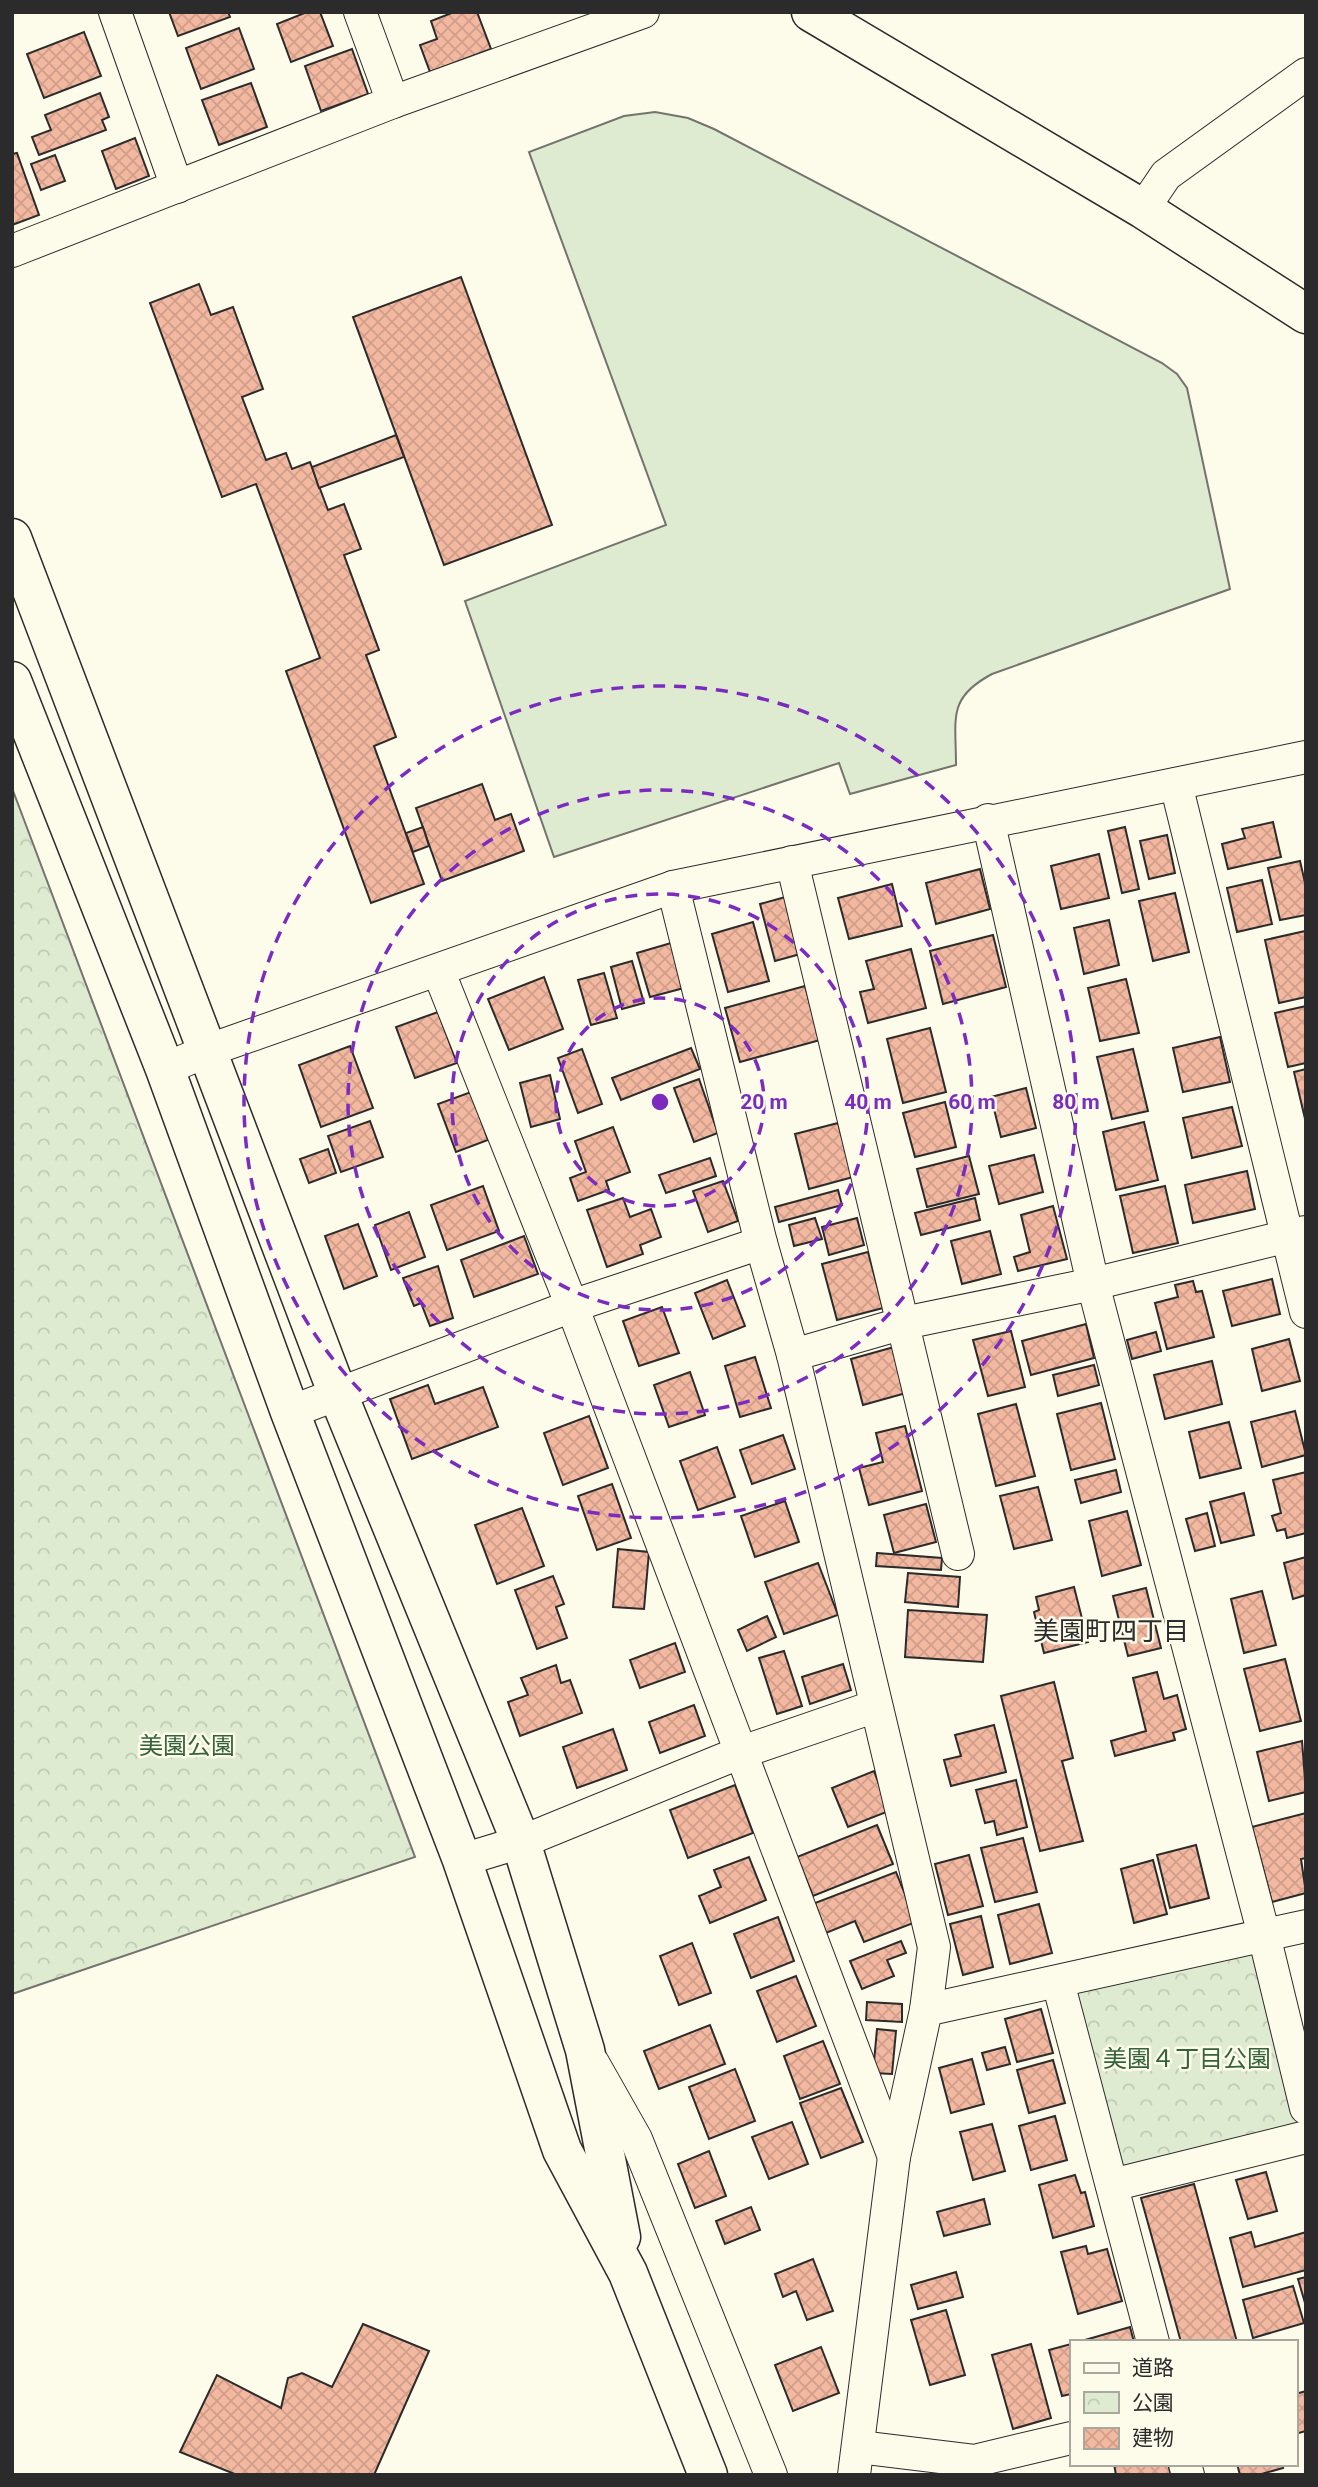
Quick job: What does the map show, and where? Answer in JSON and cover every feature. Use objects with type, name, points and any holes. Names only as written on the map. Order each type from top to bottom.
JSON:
[{"type":"street","points":[[115,12],[177,187]]},
{"type":"street","points":[[360,12],[393,102]]},
{"type":"street","points":[[12,251],[393,102],[643,12]]},
{"type":"street","points":[[811,12],[1143,209],[1306,314]]},
{"type":"street","points":[[1143,209],[1166,175],[1306,74]]},
{"type":"street","points":[[13,544],[209,1050],[337,1392],[521,1842],[585,2050],[628,2273]]},
{"type":"street","points":[[12,681],[165,1069],[290,1412],[462,1860],[562,2150],[628,2273],[708,2475]]},
{"type":"street","points":[[165,1069],[209,1050],[673,887],[988,820],[1306,757]]},
{"type":"street","points":[[1176,784],[1296,1234],[1306,1311]]},
{"type":"street","points":[[988,820],[1093,1284],[1264,1935],[1306,2108]]},
{"type":"street","points":[[792,862],[958,1554]]},
{"type":"street","points":[[673,887],[761,1243],[793,1355],[934,1947],[926,2010],[894,2157],[857,2461],[974,2461],[1070,2438]]},
{"type":"street","points":[[438,970],[572,1306],[894,2157]]},
{"type":"street","points":[[793,1355],[904,1323],[1093,1284],[1296,1234]]},
{"type":"street","points":[[290,1412],[337,1392],[572,1306],[761,1243]]},
{"type":"street","points":[[462,1860],[521,1842],[739,1753],[876,1706]]},
{"type":"street","points":[[926,2010],[1306,1926]]},
{"type":"street","points":[[1058,1982],[1152,2340]]},
{"type":"street","points":[[585,2050],[636,2139],[771,2475]]},
{"type":"street","points":[[1112,2185],[1306,2137]]},
{"type":"green space","points":[[655,112],[688,118],[714,129],[1162,363],[1177,374],[1187,388],[1230,589],[992,674],[967,692],[957,711],[956,765],[850,794],[839,763],[554,857],[465,601],[666,525],[529,152],[624,116]]},
{"type":"green space","name":"美園公園","points":[[12,788],[415,1857],[12,1994]]},
{"type":"green space","name":"美園４丁目公園","points":[[1264,1935],[1306,2137],[1112,2185],[1058,1982]]},
{"type":"building","points":[[169,12],[228,12],[230,17],[178,36]]},
{"type":"building","points":[[307,12],[320,12],[333,46],[291,62],[277,24]]},
{"type":"building","points":[[454,12],[477,12],[491,49],[430,72],[420,45],[437,39],[431,21]]},
{"type":"building","points":[[239,28],[254,69],[201,89],[186,48]]},
{"type":"building","points":[[84,32],[101,76],[44,98],[27,54]]},
{"type":"building","points":[[352,49],[368,94],[321,111],[305,66]]},
{"type":"building","points":[[251,83],[267,127],[219,145],[202,100]]},
{"type":"building","points":[[100,93],[109,117],[102,120],[106,130],[39,155],[32,137],[51,130],[45,115]]},
{"type":"building","points":[[135,138],[149,176],[116,189],[102,151]]},
{"type":"building","points":[[17,153],[39,215],[12,225],[12,154]]},
{"type":"building","points":[[55,155],[65,181],[41,190],[31,164]]},
{"type":"building","points":[[461,277],[552,525],[444,565],[353,317]]},
{"type":"building","points":[[199,284],[211,315],[233,307],[263,389],[242,397],[266,460],[286,453],[292,469],[310,462],[328,510],[344,504],[361,549],[344,555],[379,650],[366,655],[396,737],[374,746],[424,884],[371,903],[286,671],[320,658],[256,484],[222,497],[150,303]]},
{"type":"building","points":[[396,435],[404,457],[319,488],[312,467]]},
{"type":"building","points":[[482,784],[495,820],[511,814],[524,851],[442,881],[416,808]]},
{"type":"building","points":[[1273,822],[1281,857],[1228,869],[1222,844],[1245,838],[1242,829]]},
{"type":"building","points":[[423,827],[429,846],[413,852],[406,833]]},
{"type":"building","points":[[1125,827],[1139,889],[1122,893],[1108,831]]},
{"type":"building","points":[[1167,835],[1175,873],[1149,879],[1140,841]]},
{"type":"building","points":[[1099,854],[1109,898],[1061,909],[1051,866]]},
{"type":"building","points":[[1300,861],[1306,887],[1306,915],[1280,920],[1268,868]]},
{"type":"building","points":[[980,869],[990,909],[936,924],[926,883]]},
{"type":"building","points":[[1262,880],[1272,924],[1237,932],[1227,888]]},
{"type":"building","points":[[892,884],[902,926],[849,939],[838,898]]},
{"type":"building","points":[[1175,893],[1189,952],[1153,961],[1139,901]]},
{"type":"building","points":[[789,896],[804,953],[775,961],[760,904]]},
{"type":"building","points":[[1109,920],[1119,965],[1084,974],[1074,928]]},
{"type":"building","points":[[753,922],[769,981],[728,992],[712,934]]},
{"type":"building","points":[[1305,931],[1306,997],[1279,1003],[1265,940]]},
{"type":"building","points":[[993,935],[1006,987],[943,1004],[930,951]]},
{"type":"building","points":[[671,943],[684,988],[650,997],[637,953]]},
{"type":"building","points":[[911,949],[926,1008],[868,1023],[860,992],[874,989],[866,961]]},
{"type":"building","points":[[632,961],[644,1003],[622,1009],[611,967]]},
{"type":"building","points":[[604,973],[617,1018],[591,1025],[578,980]]},
{"type":"building","points":[[544,977],[563,1029],[509,1050],[488,999]]},
{"type":"building","points":[[1126,979],[1139,1033],[1100,1041],[1088,988]]},
{"type":"building","points":[[805,986],[820,1040],[740,1062],[725,1008]]},
{"type":"building","points":[[1306,1006],[1306,1063],[1288,1067],[1275,1013]]},
{"type":"building","points":[[438,1012],[457,1063],[415,1078],[396,1027]]},
{"type":"building","points":[[930,1028],[946,1092],[903,1103],[887,1039]]},
{"type":"building","points":[[1220,1037],[1230,1082],[1183,1092],[1173,1048]]},
{"type":"building","points":[[350,1046],[373,1108],[321,1127],[299,1065]]},
{"type":"building","points":[[691,1048],[700,1069],[621,1100],[612,1078]]},
{"type":"building","points":[[582,1049],[602,1104],[578,1113],[558,1058]]},
{"type":"building","points":[[1133,1049],[1148,1111],[1112,1119],[1097,1057]]},
{"type":"building","points":[[1306,1069],[1306,1123],[1294,1072]]},
{"type":"building","points":[[550,1075],[560,1119],[531,1127],[520,1083]]},
{"type":"building","points":[[699,1079],[718,1133],[694,1142],[674,1088]]},
{"type":"building","points":[[1026,1088],[1036,1128],[1001,1137],[991,1097]]},
{"type":"building","points":[[471,1092],[488,1140],[456,1152],[438,1104]]},
{"type":"building","points":[[945,1102],[956,1147],[915,1157],[903,1113]]},
{"type":"building","points":[[1232,1107],[1242,1146],[1192,1158],[1183,1118]]},
{"type":"building","points":[[370,1121],[383,1157],[341,1172],[328,1136]]},
{"type":"building","points":[[1144,1122],[1158,1180],[1116,1190],[1103,1132]]},
{"type":"building","points":[[838,1123],[853,1177],[809,1189],[795,1134]]},
{"type":"building","points":[[613,1127],[630,1172],[606,1181],[609,1190],[578,1201],[570,1178],[586,1172],[575,1141]]},
{"type":"building","points":[[328,1149],[336,1173],[309,1183],[300,1159]]},
{"type":"building","points":[[1034,1155],[1043,1192],[999,1204],[989,1166]]},
{"type":"building","points":[[969,1156],[979,1194],[927,1207],[917,1169]]},
{"type":"building","points":[[710,1158],[716,1176],[666,1193],[659,1175]]},
{"type":"building","points":[[1247,1171],[1255,1209],[1193,1223],[1185,1185]]},
{"type":"building","points":[[723,1181],[738,1221],[708,1232],[693,1191]]},
{"type":"building","points":[[483,1186],[499,1231],[447,1250],[431,1205]]},
{"type":"building","points":[[1165,1186],[1178,1243],[1133,1253],[1120,1196]]},
{"type":"building","points":[[838,1190],[842,1205],[779,1222],[775,1207]]},
{"type":"building","points":[[623,1198],[630,1217],[651,1209],[661,1237],[640,1245],[643,1254],[607,1267],[587,1210]]},
{"type":"building","points":[[975,1198],[980,1220],[921,1235],[915,1213]]},
{"type":"building","points":[[1053,1206],[1067,1259],[1018,1271],[1014,1257],[1030,1252],[1021,1215]]},
{"type":"building","points":[[409,1212],[425,1257],[391,1270],[375,1225]]},
{"type":"building","points":[[815,1218],[822,1239],[794,1246],[789,1225]]},
{"type":"building","points":[[857,1218],[864,1245],[829,1255],[822,1227]]},
{"type":"building","points":[[358,1224],[377,1276],[344,1289],[325,1236]]},
{"type":"building","points":[[990,1231],[1001,1274],[962,1284],[951,1241]]},
{"type":"building","points":[[524,1236],[538,1274],[474,1297],[461,1260]]},
{"type":"building","points":[[868,1252],[883,1308],[837,1320],[822,1264]]},
{"type":"building","points":[[438,1266],[453,1318],[430,1326],[421,1303],[414,1306],[403,1278]]},
{"type":"building","points":[[1272,1279],[1280,1314],[1232,1326],[1223,1291]]},
{"type":"building","points":[[727,1280],[745,1326],[713,1339],[695,1293]]},
{"type":"building","points":[[1193,1281],[1196,1292],[1202,1291],[1214,1337],[1167,1349],[1155,1303],[1178,1297],[1175,1285]]},
{"type":"building","points":[[662,1307],[679,1353],[639,1366],[623,1321]]},
{"type":"building","points":[[1086,1324],[1094,1358],[1031,1375],[1022,1341]]},
{"type":"building","points":[[1011,1331],[1025,1387],[988,1396],[973,1340]]},
{"type":"building","points":[[1156,1332],[1161,1351],[1132,1359],[1127,1340]]},
{"type":"building","points":[[1289,1339],[1300,1381],[1262,1391],[1252,1349]]},
{"type":"building","points":[[894,1347],[906,1393],[863,1405],[851,1359]]},
{"type":"building","points":[[755,1357],[771,1408],[740,1417],[725,1366]]},
{"type":"building","points":[[1212,1361],[1222,1404],[1165,1419],[1154,1375]]},
{"type":"building","points":[[1094,1365],[1099,1385],[1058,1396],[1053,1375]]},
{"type":"building","points":[[690,1372],[705,1415],[669,1427],[654,1385]]},
{"type":"building","points":[[428,1385],[435,1404],[483,1387],[498,1427],[412,1459],[390,1399]]},
{"type":"building","points":[[1101,1403],[1115,1459],[1071,1470],[1057,1414]]},
{"type":"building","points":[[1016,1404],[1035,1476],[996,1486],[978,1414]]},
{"type":"building","points":[[1295,1411],[1306,1455],[1262,1467],[1251,1422]]},
{"type":"building","points":[[589,1416],[608,1468],[563,1485],[544,1433]]},
{"type":"building","points":[[1229,1422],[1241,1468],[1200,1478],[1189,1432]]},
{"type":"building","points":[[905,1426],[922,1491],[869,1505],[859,1468],[883,1462],[876,1433]]},
{"type":"building","points":[[783,1435],[795,1469],[752,1484],[740,1450]]},
{"type":"building","points":[[717,1447],[735,1497],[698,1510],[680,1461]]},
{"type":"building","points":[[1116,1470],[1121,1492],[1081,1503],[1075,1480]]},
{"type":"building","points":[[1306,1472],[1306,1533],[1287,1538],[1285,1529],[1277,1531],[1272,1516],[1281,1513],[1273,1480]]},
{"type":"building","points":[[612,1484],[631,1538],[597,1550],[578,1496]]},
{"type":"building","points":[[1038,1487],[1052,1540],[1014,1549],[1000,1496]]},
{"type":"building","points":[[1244,1493],[1254,1535],[1221,1543],[1210,1502]]},
{"type":"building","points":[[785,1501],[799,1542],[755,1557],[741,1516]]},
{"type":"building","points":[[926,1504],[936,1542],[894,1553],[884,1515]]},
{"type":"building","points":[[522,1508],[544,1566],[497,1584],[475,1525]]},
{"type":"building","points":[[1127,1511],[1141,1565],[1102,1576],[1089,1521]]},
{"type":"building","points":[[1207,1513],[1215,1546],[1195,1551],[1186,1519]]},
{"type":"building","points":[[618,1549],[649,1552],[644,1609],[613,1607]]},
{"type":"building","points":[[877,1553],[942,1558],[941,1570],[876,1566]]},
{"type":"building","points":[[1306,1557],[1306,1595],[1293,1599],[1284,1563]]},
{"type":"building","points":[[818,1563],[838,1615],[784,1634],[765,1582]]},
{"type":"building","points":[[908,1573],[960,1577],[958,1607],[905,1602]]},
{"type":"building","points":[[553,1576],[564,1604],[556,1607],[567,1638],[537,1649],[515,1590]]},
{"type":"building","points":[[1074,1587],[1088,1642],[1044,1653],[1034,1612],[1039,1610],[1036,1597]]},
{"type":"building","points":[[1146,1588],[1161,1648],[1128,1656],[1113,1596]]},
{"type":"building","points":[[1262,1591],[1276,1645],[1244,1653],[1231,1599]]},
{"type":"building","points":[[908,1610],[987,1615],[983,1662],[905,1657]]},
{"type":"building","points":[[767,1616],[776,1637],[747,1651],[738,1630]]},
{"type":"building","points":[[675,1643],[685,1672],[640,1688],[630,1660]]},
{"type":"building","points":[[784,1651],[802,1706],[777,1714],[759,1658]]},
{"type":"building","points":[[1285,1659],[1301,1721],[1260,1731],[1244,1669]]},
{"type":"building","points":[[843,1664],[851,1690],[810,1704],[802,1677]]},
{"type":"building","points":[[556,1665],[561,1683],[570,1680],[582,1713],[520,1736],[508,1702],[528,1695],[521,1678]]},
{"type":"building","points":[[1157,1672],[1164,1699],[1177,1695],[1186,1729],[1173,1733],[1175,1740],[1115,1756],[1111,1741],[1146,1731],[1133,1678]]},
{"type":"building","points":[[1054,1682],[1073,1758],[1062,1761],[1083,1841],[1040,1851],[1001,1696]]},
{"type":"building","points":[[694,1705],[705,1736],[660,1753],[649,1722]]},
{"type":"building","points":[[994,1725],[1006,1772],[951,1786],[944,1760],[961,1756],[955,1735]]},
{"type":"building","points":[[613,1729],[627,1770],[577,1788],[563,1747]]},
{"type":"building","points":[[1302,1741],[1306,1792],[1269,1801],[1257,1752]]},
{"type":"building","points":[[874,1771],[889,1811],[848,1827],[832,1788]]},
{"type":"building","points":[[1016,1780],[1027,1827],[997,1835],[994,1821],[985,1823],[976,1790]]},
{"type":"building","points":[[735,1785],[753,1833],[688,1858],[670,1810]]},
{"type":"building","points":[[1306,1813],[1306,1858],[1301,1859],[1306,1893],[1272,1902],[1252,1827]]},
{"type":"building","points":[[877,1825],[893,1864],[813,1896],[797,1857]]},
{"type":"building","points":[[1023,1838],[1037,1892],[995,1902],[981,1848]]},
{"type":"building","points":[[1196,1845],[1209,1898],[1170,1908],[1157,1855]]},
{"type":"building","points":[[969,1855],[983,1906],[948,1915],[935,1864]]},
{"type":"building","points":[[749,1857],[766,1900],[710,1923],[699,1896],[721,1887],[714,1870]]},
{"type":"building","points":[[1153,1860],[1167,1914],[1134,1923],[1121,1869]]},
{"type":"building","points":[[896,1872],[916,1922],[864,1942],[855,1921],[826,1933],[815,1903]]},
{"type":"building","points":[[1039,1904],[1052,1953],[1010,1964],[998,1915]]},
{"type":"building","points":[[981,1916],[993,1967],[963,1975],[950,1924]]},
{"type":"building","points":[[778,1917],[794,1961],[751,1978],[734,1934]]},
{"type":"building","points":[[901,1941],[906,1953],[887,1960],[894,1976],[862,1989],[850,1961]]},
{"type":"building","points":[[692,1943],[711,1993],[679,2005],[660,1956]]},
{"type":"building","points":[[796,1976],[816,2026],[777,2042],[757,1991]]},
{"type":"building","points":[[867,2002],[902,2004],[902,2022],[866,2020]]},
{"type":"building","points":[[1041,2009],[1053,2053],[1017,2062],[1005,2019]]},
{"type":"building","points":[[710,2025],[725,2064],[659,2089],[644,2051]]},
{"type":"building","points":[[877,2029],[896,2031],[892,2074],[873,2073]]},
{"type":"building","points":[[823,2041],[840,2084],[800,2099],[784,2056]]},
{"type":"building","points":[[1005,2047],[1010,2064],[987,2070],[982,2053]]},
{"type":"building","points":[[972,2059],[984,2104],[951,2113],[939,2068]]},
{"type":"building","points":[[1053,2060],[1065,2103],[1029,2113],[1017,2070]]},
{"type":"building","points":[[735,2069],[755,2121],[709,2139],[689,2087]]},
{"type":"building","points":[[841,2088],[863,2142],[821,2158],[800,2103]]},
{"type":"building","points":[[1055,2116],[1067,2160],[1031,2170],[1019,2126]]},
{"type":"building","points":[[792,2122],[808,2164],[769,2179],[752,2137]]},
{"type":"building","points":[[992,2124],[1005,2171],[973,2180],[960,2132]]},
{"type":"building","points":[[709,2151],[726,2196],[695,2208],[678,2164]]},
{"type":"building","points":[[1266,2172],[1277,2211],[1248,2219],[1236,2180]]},
{"type":"building","points":[[1075,2175],[1081,2193],[1085,2192],[1094,2226],[1053,2238],[1039,2185]]},
{"type":"building","points":[[1194,2184],[1236,2340],[1180,2340],[1141,2198]]},
{"type":"building","points":[[984,2199],[990,2224],[944,2236],[937,2212]]},
{"type":"building","points":[[751,2207],[760,2230],[725,2244],[716,2221]]},
{"type":"building","points":[[1251,2232],[1255,2247],[1306,2232],[1306,2270],[1243,2287],[1230,2238]]},
{"type":"building","points":[[1086,2246],[1088,2254],[1107,2249],[1122,2301],[1078,2314],[1061,2252]]},
{"type":"building","points":[[813,2259],[833,2311],[807,2320],[796,2291],[783,2297],[775,2274]]},
{"type":"building","points":[[956,2272],[963,2297],[918,2309],[911,2285]]},
{"type":"building","points":[[1306,2277],[1306,2303],[1305,2303],[1298,2279]]},
{"type":"building","points":[[1293,2286],[1304,2323],[1253,2338],[1243,2300]]},
{"type":"building","points":[[946,2310],[965,2375],[930,2385],[911,2320]]},
{"type":"building","points":[[363,2324],[429,2351],[374,2475],[237,2475],[180,2452],[217,2375],[281,2408],[288,2378],[302,2373],[332,2387]]},
{"type":"building","points":[[1130,2327],[1133,2340],[1085,2340]]},
{"type":"building","points":[[1031,2344],[1051,2418],[1013,2429],[992,2355]]},
{"type":"building","points":[[1070,2344],[1070,2394],[1062,2396],[1049,2350]]},
{"type":"building","points":[[821,2347],[839,2393],[793,2411],[775,2365]]},
{"type":"building","points":[[1306,2391],[1306,2431],[1297,2433],[1297,2393]]},
{"type":"building","points":[[1114,2466],[1169,2466],[1171,2475],[1116,2475]]},
{"type":"building","points":[[1238,2466],[1283,2468],[1258,2475],[1240,2475]]},
{"type":"district","name":"美園町四丁目","points":[[1111,1631]]}]
